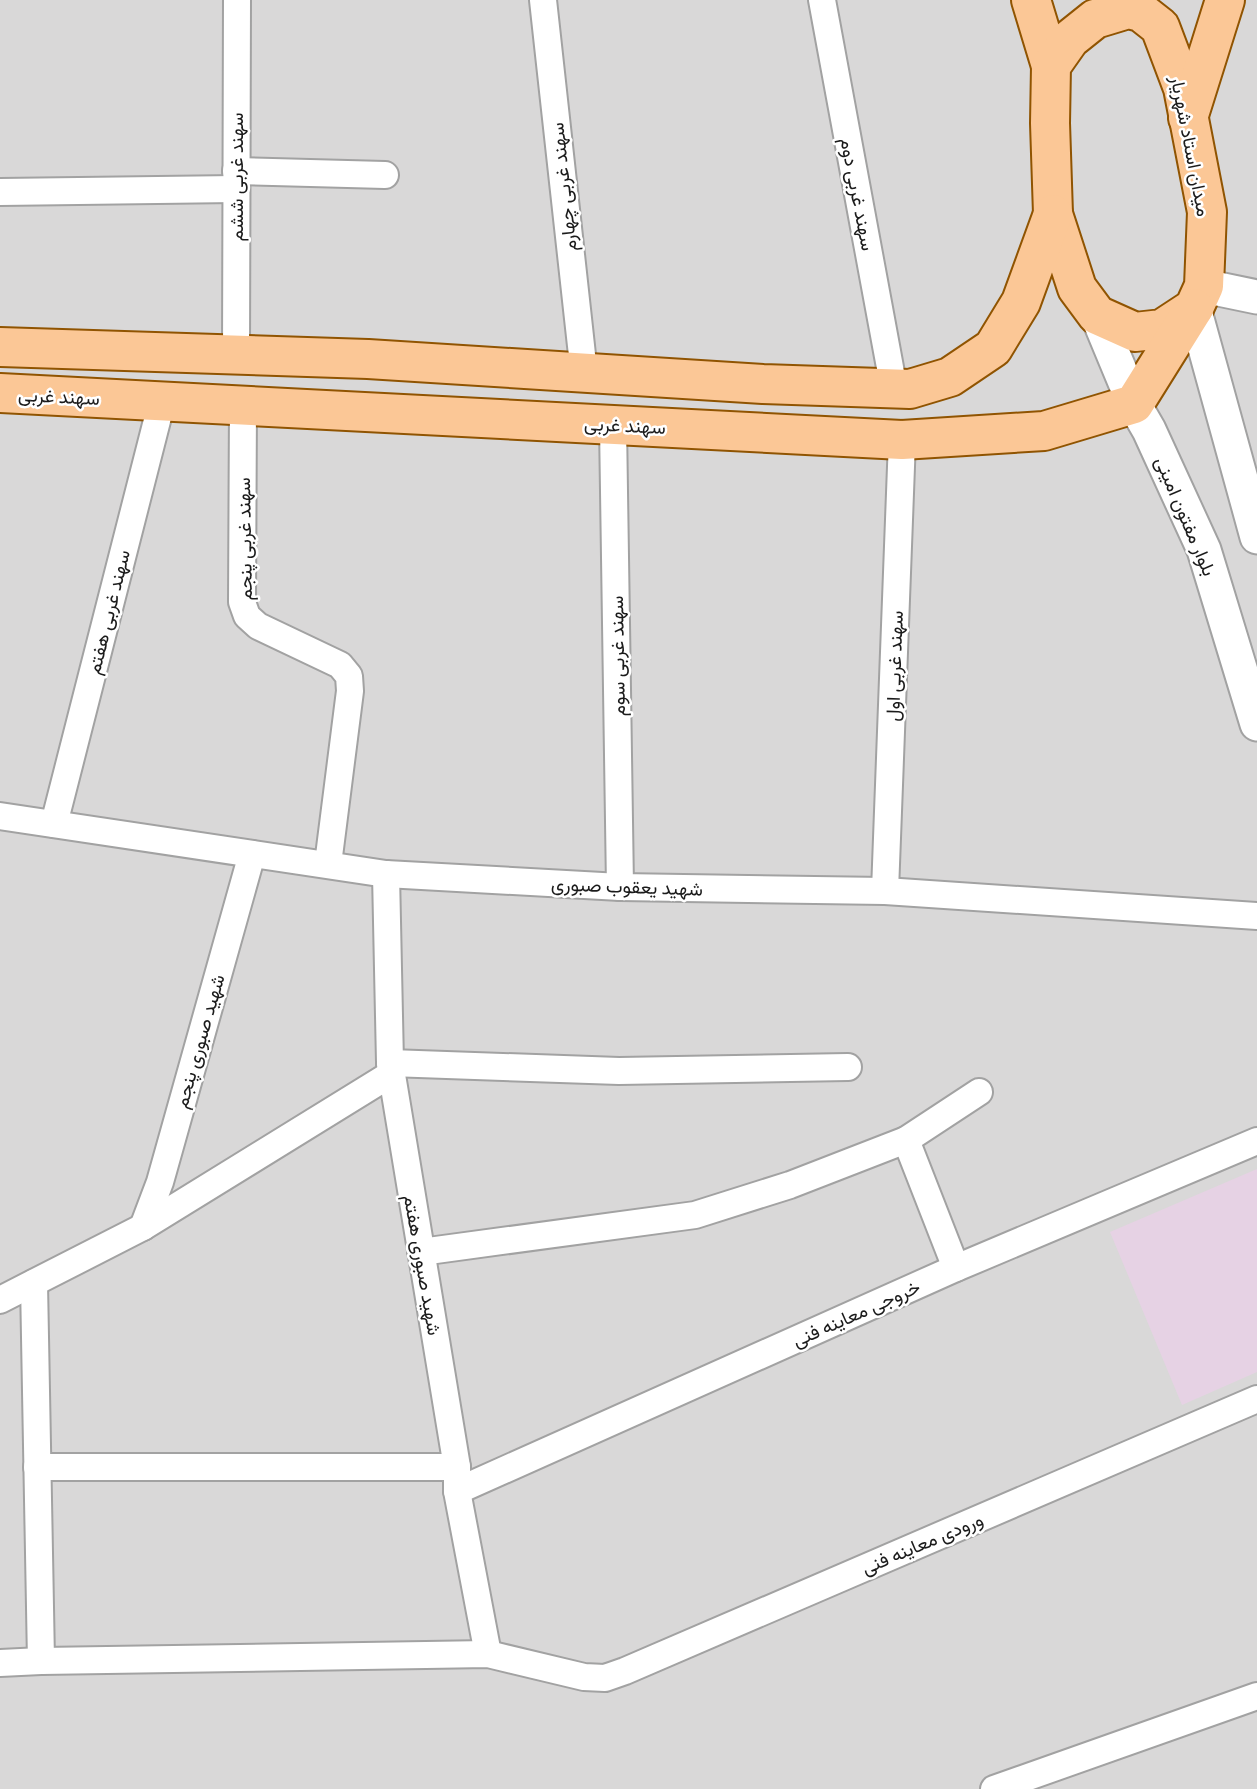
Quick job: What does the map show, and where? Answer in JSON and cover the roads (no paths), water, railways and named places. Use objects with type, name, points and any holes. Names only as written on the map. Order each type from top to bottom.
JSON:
[{"type":"main road","points":[[1031,0],[1051,66],[1053,214],[1077,288],[1097,315],[1135,332],[1162,329],[1199,297]]},
{"type":"main road","points":[[1188,117],[1225,0]]},
{"type":"main road","name":"میدان استاد شهریار","points":[[1051,66],[1070,39],[1095,19],[1136,5],[1160,27],[1183,88],[1206,212],[1199,297]]},
{"type":"main road","points":[[0,347],[368,359],[763,384],[911,389],[950,377],[993,348],[1021,302],[1053,214]]},
{"type":"main road","points":[[1134,404],[1199,297]]},
{"type":"main road","name":"سهند غربی","points":[[0,393],[902,440],[1044,431],[1134,404]]},
{"type":"street","name":"سهند غربی ششم","points":[[236,355],[237,0]]},
{"type":"street","name":"سهند غربی چهارم","points":[[543,0],[584,373]]},
{"type":"street","name":"سهند غربی دوم","points":[[822,0],[894,389]]},
{"type":"street","points":[[0,192],[385,175]]},
{"type":"street","points":[[1257,296],[1199,297],[1257,537]]},
{"type":"street","name":"بلوار مفتون امینی","points":[[1097,315],[1134,404],[1149,430],[1204,550],[1257,724]]},
{"type":"street","name":"سهند غربی هفتم","points":[[54,824],[162,401]]},
{"type":"street","name":"سهند غربی پنجم","points":[[243,405],[243,602],[247,616],[258,626],[340,666],[349,676],[350,691],[328,864]]},
{"type":"street","name":"سهند غربی سوم","points":[[613,425],[620,887]]},
{"type":"street","name":"سهند غربی اول","points":[[885,891],[902,440]]},
{"type":"street","name":"شهید یعقوب صبوری","points":[[0,816],[386,874],[620,887],[885,891],[1257,916]]},
{"type":"street","name":"شهید صبوری پنجم","points":[[143,1227],[160,1182],[252,854]]},
{"type":"street","name":"شهید صبوری هفتم","points":[[386,874],[391,1069],[488,1654]]},
{"type":"street","points":[[0,1300],[143,1227],[391,1069],[619,1071],[848,1067]]},
{"type":"street","points":[[421,1251],[695,1215],[790,1185],[906,1140],[979,1092]]},
{"type":"street","points":[[906,1140],[956,1268]]},
{"type":"street","name":"خروجی معاینه فنی","points":[[457,1479],[1257,1141]]},
{"type":"street","points":[[34,1283],[41,1661]]},
{"type":"street","name":"ورودی معاینه فنی","points":[[0,1663],[488,1654],[584,1677],[605,1678],[1257,1399]]},
{"type":"street","points":[[37,1467],[457,1479]]},
{"type":"street","points":[[994,1789],[1055,1779],[1257,1696]]}]
